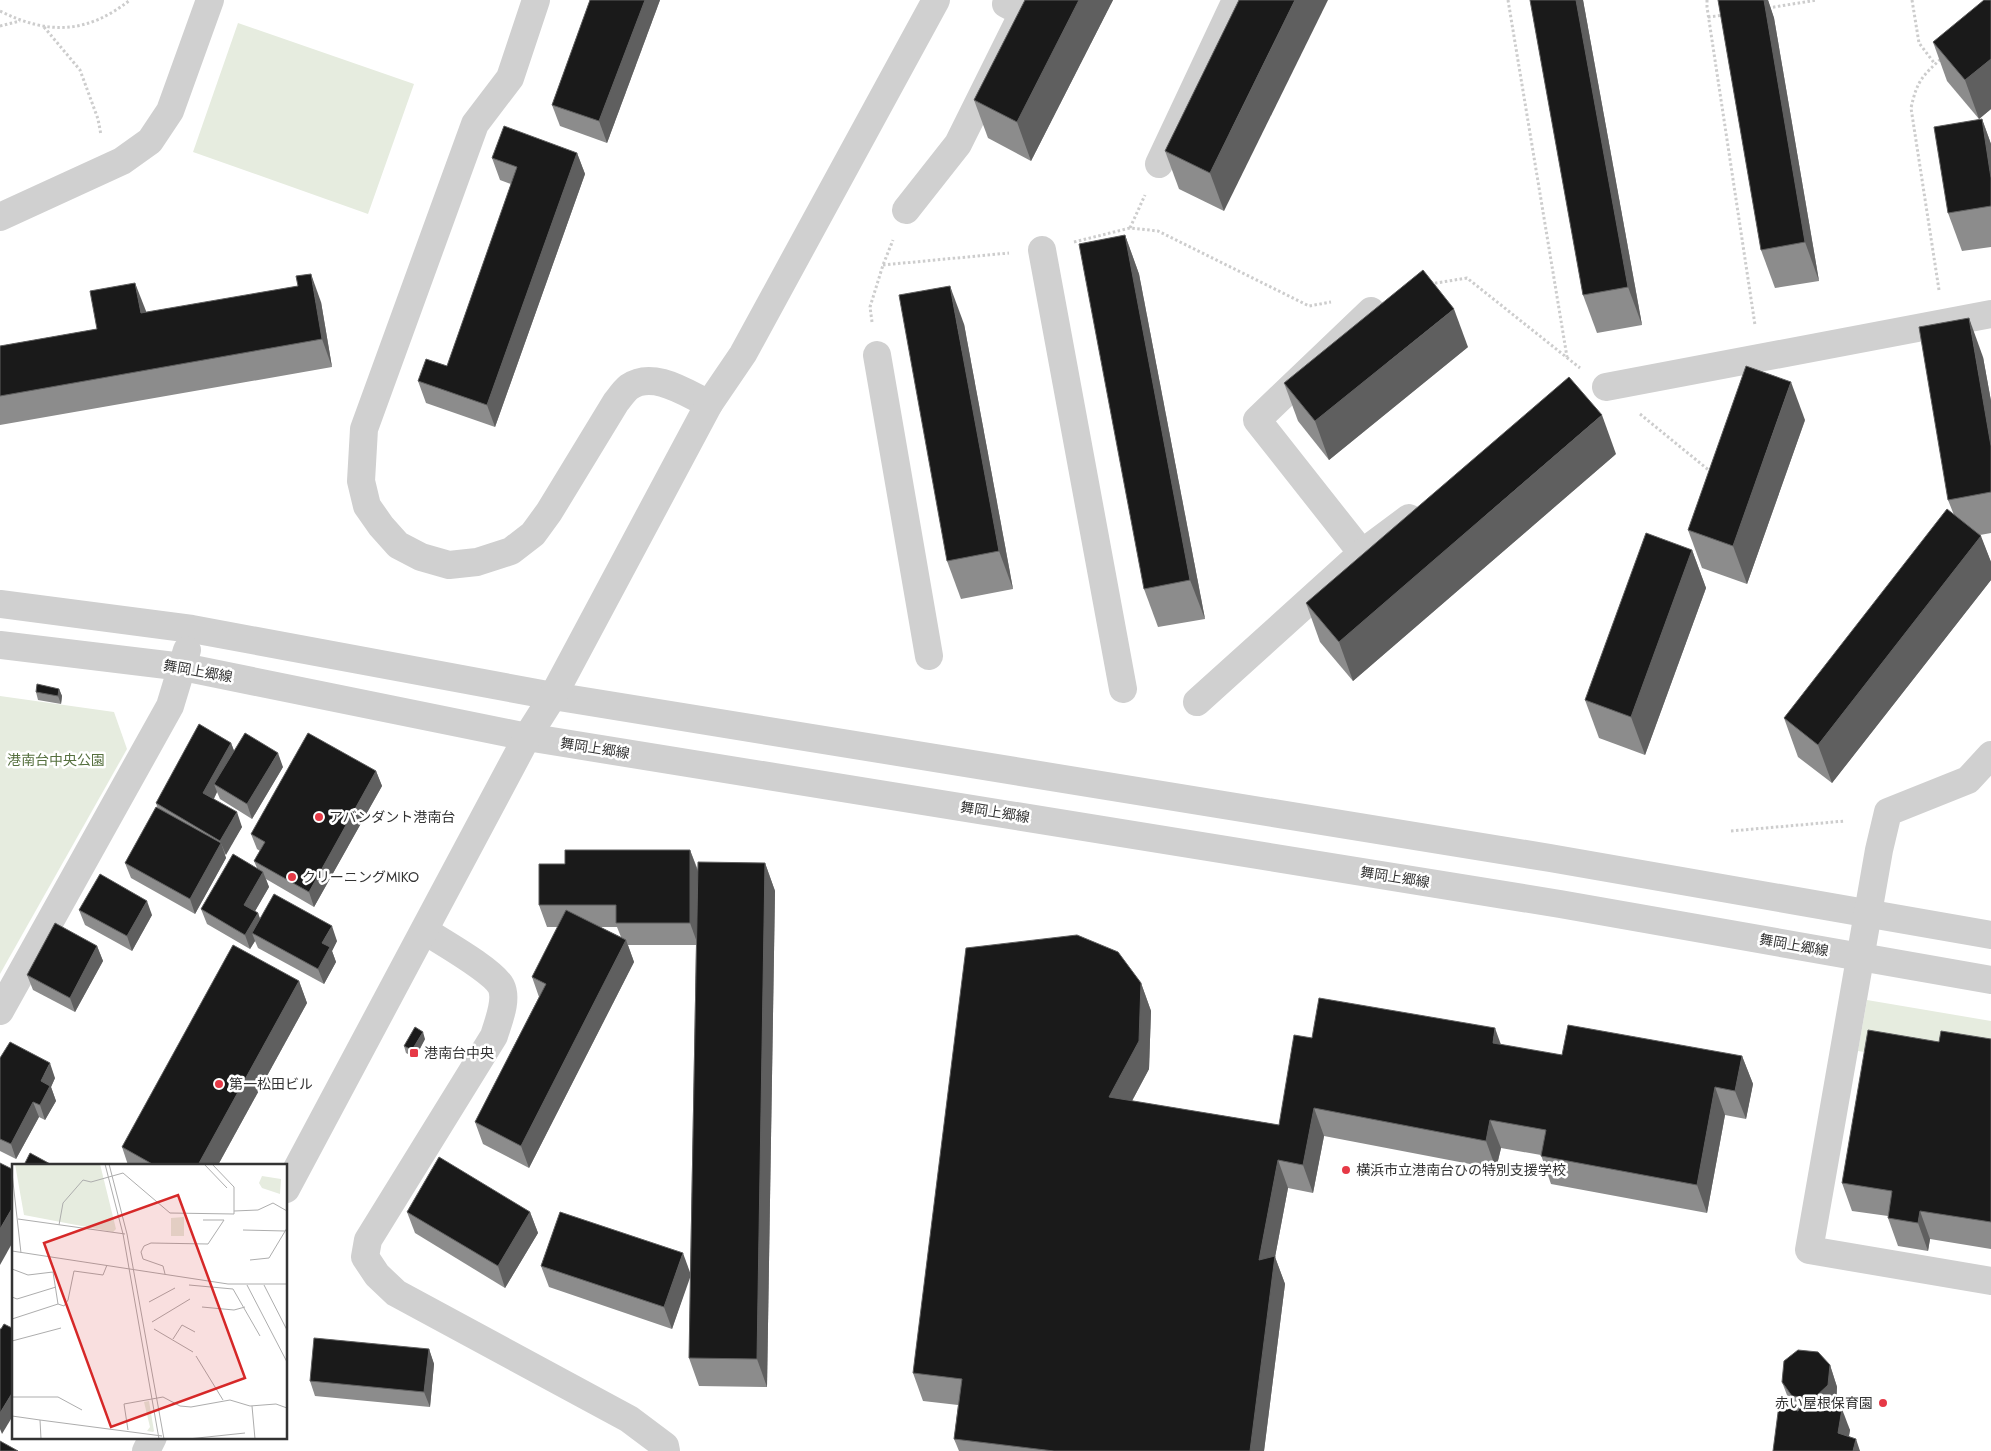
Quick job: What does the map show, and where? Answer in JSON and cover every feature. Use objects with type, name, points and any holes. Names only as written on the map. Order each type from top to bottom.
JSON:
[{"type":"street","points":[[0,217],[122,160],[150,141],[170,111],[210,0]]},
{"type":"street","points":[[536,0],[510,78],[475,124],[364,429],[361,480],[367,506],[398,545],[421,557],[449,565],[477,562],[496,557],[510,551],[533,534],[549,512],[616,402],[627,388],[636,383],[660,382],[709,404]]},
{"type":"street","points":[[288,1185],[709,404],[743,354],[936,0]]},
{"type":"street","points":[[906,210],[958,144],[1023,13],[1006,4],[1008,0]]},
{"type":"street","points":[[1159,164],[1236,0]]},
{"type":"street","points":[[1042,250],[1123,689]]},
{"type":"street","points":[[1362,554],[1257,420],[1371,311]]},
{"type":"street","points":[[1606,387],[1991,314]]},
{"type":"street","points":[[876,355],[929,656]]},
{"type":"street","points":[[1197,702],[1362,554],[1433,501]]},
{"type":"street","points":[[0,604],[192,629],[553,696],[1550,858],[1991,935]]},
{"type":"street","points":[[0,1011],[170,706],[183,667],[192,629]]},
{"type":"street","name":"舞岡上郷線","points":[[0,645],[183,667],[528,737],[1560,904],[1991,980]]},
{"type":"street","points":[[1991,755],[1968,780],[1888,812],[1879,850],[1809,1250],[1991,1281]]},
{"type":"street","points":[[425,931],[485,970],[501,986],[503,1002],[494,1036],[368,1240],[365,1257],[377,1276],[396,1293],[629,1419],[665,1446],[666,1451]]},
{"type":"street","points":[[146,1451],[152,1438]]},
{"type":"path","points":[[0,12],[20,21],[44,27],[70,27],[94,22],[117,10],[130,0]]},
{"type":"path","points":[[1508,0],[1567,358]]},
{"type":"path","points":[[1707,0],[1708,17],[1760,357]]},
{"type":"path","points":[[1768,8],[1817,0]]},
{"type":"path","points":[[1912,0],[1919,43],[1935,64]]},
{"type":"path","points":[[1708,17],[1728,14]]},
{"type":"path","points":[[0,26],[20,21]]},
{"type":"path","points":[[44,27],[80,70],[98,119],[107,167]]},
{"type":"path","points":[[1944,323],[1911,108],[1916,88],[1925,74],[1949,52]]},
{"type":"path","points":[[1130,228],[1159,164]]},
{"type":"path","points":[[876,355],[870,307],[883,265],[906,210]]},
{"type":"path","points":[[883,265],[1042,250],[1130,228],[1158,231],[1309,306],[1337,301]]},
{"type":"path","points":[[1420,286],[1467,278],[1716,476]]},
{"type":"path","points":[[1731,831],[1845,821]]},
{"type":"green space","points":[[238,23],[414,84],[368,214],[193,152]]},
{"type":"green space","name":"港南台中央公園","points":[[0,696],[114,712],[127,749],[0,974]]},
{"type":"green space","points":[[1867,1000],[1991,1021],[1991,1063],[1945,1065],[1858,1051]]},
{"type":"building","points":[[590,0],[645,0],[599,121],[552,105]]},
{"type":"building","points":[[1025,0],[1079,0],[1017,122],[974,100]]},
{"type":"building","points":[[1239,0],[1295,0],[1210,173],[1165,151]]},
{"type":"building","points":[[1530,0],[1576,0],[1628,287],[1583,295]]},
{"type":"building","points":[[1718,0],[1764,0],[1805,242],[1761,250]]},
{"type":"building","points":[[1984,0],[1991,0],[1991,59],[1965,80],[1933,42]]},
{"type":"building","points":[[1982,119],[1991,178],[1991,206],[1948,213],[1934,127]]},
{"type":"building","points":[[504,126],[577,153],[487,405],[418,381],[426,359],[447,366],[517,167],[492,158]]},
{"type":"building","points":[[1125,235],[1190,580],[1144,589],[1079,244]]},
{"type":"building","points":[[1423,270],[1454,309],[1315,421],[1284,383]]},
{"type":"building","points":[[311,274],[322,339],[0,396],[0,346],[97,329],[90,291],[135,283],[141,313],[298,286],[296,276]]},
{"type":"building","points":[[950,286],[999,551],[947,561],[899,295]]},
{"type":"building","points":[[1969,318],[1991,446],[1991,492],[1948,500],[1919,327]]},
{"type":"building","points":[[1746,366],[1791,382],[1733,546],[1688,530]]},
{"type":"building","points":[[1569,377],[1602,415],[1339,642],[1306,603]]},
{"type":"building","points":[[1947,509],[1981,536],[1818,745],[1784,718]]},
{"type":"building","points":[[1646,533],[1692,550],[1631,717],[1585,700]]},
{"type":"building","points":[[37,684],[59,689],[58,696],[36,692]]},
{"type":"building","points":[[199,724],[231,743],[203,793],[237,812],[220,841],[156,803]]},
{"type":"building","points":[[245,733],[278,753],[247,804],[214,784]]},
{"type":"building","name":"アバンダント港南台","points":[[308,733],[376,771],[309,892],[254,861],[265,842],[251,834]]},
{"type":"building","points":[[156,807],[221,843],[190,899],[125,863]]},
{"type":"building","points":[[565,850],[690,850],[690,923],[616,923],[616,905],[539,905],[539,864],[565,864]]},
{"type":"building","points":[[233,854],[263,872],[244,905],[258,913],[245,935],[201,909]]},
{"type":"building","points":[[698,862],[765,863],[757,1359],[689,1358]]},
{"type":"building","points":[[100,874],[147,901],[127,936],[79,910]]},
{"type":"building","points":[[274,894],[332,926],[322,943],[330,947],[318,969],[252,933]]},
{"type":"building","points":[[566,910],[626,940],[521,1146],[475,1122],[546,984],[532,977]]},
{"type":"building","points":[[55,923],[97,946],[70,998],[27,975]]},
{"type":"building","points":[[1077,935],[1118,952],[1141,983],[1139,1041],[1109,1097],[1279,1125],[1294,1035],[1312,1038],[1319,998],[1495,1028],[1493,1043],[1562,1055],[1568,1025],[1742,1056],[1735,1091],[1715,1087],[1697,1185],[1541,1156],[1546,1130],[1490,1120],[1486,1141],[1314,1108],[1303,1165],[1278,1160],[1259,1260],[1275,1256],[1250,1451],[1054,1451],[954,1439],[962,1379],[913,1373],[966,948]]},
{"type":"building","name":"第一松田ビル","points":[[233,945],[299,981],[199,1164],[152,1164],[122,1147]]},
{"type":"building","points":[[415,1027],[423,1032],[412,1050],[404,1046]]},
{"type":"building","points":[[1868,1030],[1939,1042],[1941,1031],[1991,1039],[1991,1222],[1920,1211],[1918,1223],[1888,1218],[1892,1191],[1842,1183]]},
{"type":"building","points":[[10,1042],[50,1063],[41,1081],[50,1086],[40,1105],[33,1102],[11,1144],[0,1139],[0,1058]]},
{"type":"building","points":[[30,1153],[50,1164],[24,1164]]},
{"type":"building","points":[[439,1157],[530,1212],[498,1266],[407,1212]]},
{"type":"building","points":[[0,1163],[12,1169],[12,1208],[0,1229]]},
{"type":"building","points":[[560,1212],[683,1253],[664,1307],[541,1266]]},
{"type":"building","points":[[4,1324],[12,1328],[12,1393],[0,1413],[0,1329]]},
{"type":"building","points":[[314,1338],[429,1349],[424,1392],[310,1381]]},
{"type":"building","points":[[1798,1350],[1818,1352],[1830,1365],[1828,1385],[1813,1399],[1811,1404],[1842,1409],[1838,1433],[1856,1439],[1853,1451],[1773,1451],[1779,1405],[1798,1411],[1802,1402],[1802,1397],[1792,1396],[1782,1382],[1784,1361]]},
{"type":"building","points":[[0,1441],[18,1451],[0,1451]]},
{"type":"place","name":"アバンダント港南台","points":[[319,817]]},
{"type":"place","name":"クリーニングMIKO","points":[[292,877]]},
{"type":"place","name":"港南台中央","points":[[414,1053]]},
{"type":"place","name":"第一松田ビル","points":[[219,1084]]},
{"type":"place","name":"横浜市立港南台ひの特別支援学校","points":[[1346,1170]]},
{"type":"place","name":"赤い屋根保育園","points":[[1883,1403]]}]
